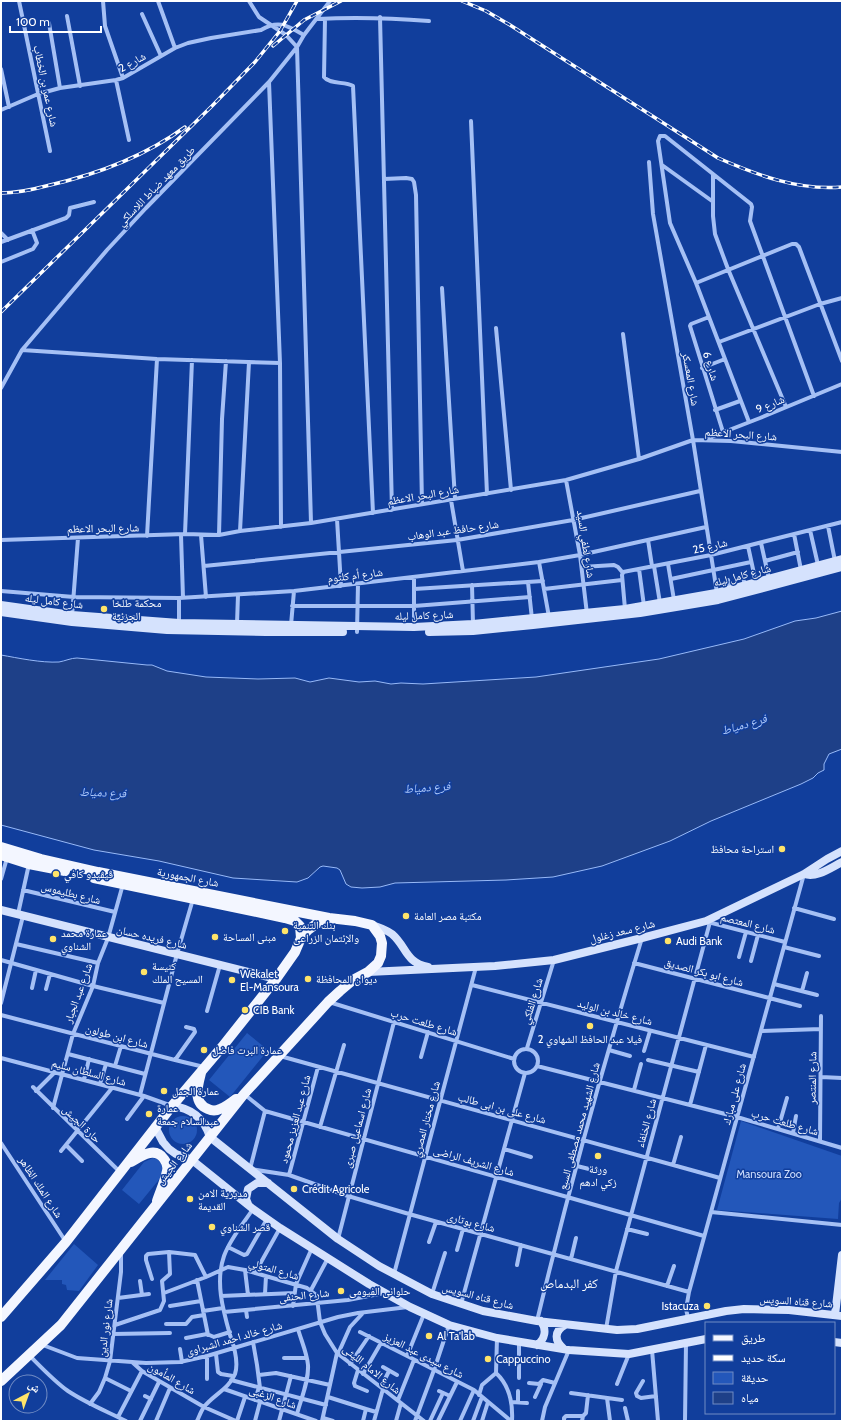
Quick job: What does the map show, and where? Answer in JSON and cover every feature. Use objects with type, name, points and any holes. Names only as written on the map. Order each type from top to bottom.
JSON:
[{"type":"main road","name":"شارع كامل ليله","points":[[625,612],[644,606],[674,600],[717,596],[730,590],[839,560]]},
{"type":"main road","name":"شارع كامل ليله","points":[[532,622],[550,617],[625,612],[717,596],[842,567]]},
{"type":"main road","name":"شارع كامل ليله","points":[[1,605],[72,619],[179,623],[266,632],[473,627]]},
{"type":"main road","name":"شارع كامل ليله","points":[[1,612],[167,630],[291,625],[426,632],[587,615]]},
{"type":"main road","name":"شارع الجمهورية","points":[[1,847],[41,859],[98,872],[329,918],[355,921],[372,925]]},
{"type":"main road","name":"شارع سعد زغلول","points":[[368,972],[476,968],[554,960],[708,922],[804,874],[842,851]]},
{"type":"main road","name":"شارع الجمهورية","points":[[4,856],[29,864],[285,918],[295,921],[300,926],[301,938]]},
{"type":"main road","name":"شارع سعد زغلول","points":[[804,874],[810,876],[816,875],[842,862]]},
{"type":"main road","name":"شارع فريده حسان","points":[[1,910],[276,979]]},
{"type":"main road","points":[[2,1314],[66,1242],[155,1127],[222,1047],[276,979],[295,952],[301,938],[316,924],[329,918]]},
{"type":"main road","name":"شارع سعد زغلول","points":[[372,925],[383,928],[392,934],[412,960],[423,966],[435,969]]},
{"type":"main road","name":"شارع الجيش","points":[[2,1378],[61,1324],[244,1094],[328,1002],[354,980],[368,972],[378,963],[382,950],[380,936],[372,925]]},
{"type":"main road","points":[[401,971],[407,963],[407,954]]},
{"type":"main road","points":[[203,1069],[197,1094],[200,1104],[204,1107],[214,1111],[219,1110],[244,1094]]},
{"type":"main road","name":"شارع قناه السويس","points":[[172,1106],[185,1108],[196,1114],[205,1124],[210,1137],[338,1239],[394,1275],[432,1294],[461,1304],[509,1317],[606,1329],[637,1329],[726,1311],[763,1309],[839,1316]]},
{"type":"main road","points":[[155,1127],[163,1142],[169,1149],[180,1156],[192,1160],[280,1228],[385,1293],[410,1307],[449,1325],[497,1338],[567,1350],[629,1354],[705,1340]]},
{"type":"main road","points":[[128,1163],[147,1153],[157,1154],[165,1161],[167,1171],[155,1207]]},
{"type":"main road","points":[[251,1207],[246,1194],[252,1185],[257,1183],[268,1183]]},
{"type":"main road","points":[[839,1316],[842,1255]]},
{"type":"main road","points":[[537,1345],[544,1336],[545,1328],[539,1321]]},
{"type":"main road","points":[[566,1325],[557,1332],[556,1337],[557,1342],[567,1350]]},
{"type":"street","name":"شارع عمر بن الخطاب","points":[[19,1],[50,151]]},
{"type":"street","points":[[103,1],[105,26],[123,78]]},
{"type":"street","points":[[158,1],[175,48]]},
{"type":"street","points":[[249,1],[259,17],[287,36],[296,46],[310,523]]},
{"type":"street","name":"طريق معهد ضباط اللاسلكي","points":[[1,388],[22,350],[107,250],[269,82],[330,1]]},
{"type":"street","points":[[142,14],[161,56]]},
{"type":"street","points":[[67,16],[80,86]]},
{"type":"street","points":[[317,19],[341,17],[429,21]]},
{"type":"street","points":[[380,18],[392,510]]},
{"type":"street","points":[[325,19],[324,77],[328,81],[353,86],[373,513]]},
{"type":"street","points":[[49,23],[60,88]]},
{"type":"street","name":"شارع 2","points":[[1,110],[38,94],[60,88],[123,78],[175,48],[188,43],[261,30],[270,25]]},
{"type":"street","points":[[270,25],[284,25],[304,35]]},
{"type":"street","points":[[1,69],[9,107]]},
{"type":"street","points":[[116,80],[129,140]]},
{"type":"street","points":[[269,82],[280,363],[281,527]]},
{"type":"street","points":[[471,120],[487,494]]},
{"type":"street","points":[[749,422],[696,282],[670,223],[658,139],[662,135],[751,204],[750,220],[814,396]]},
{"type":"street","name":"شارع المعسكر","points":[[648,162],[653,214],[693,440],[717,596]]},
{"type":"street","points":[[662,164],[712,201]]},
{"type":"street","points":[[713,175],[712,201],[715,234],[728,269],[786,407]]},
{"type":"street","points":[[384,179],[412,179],[414,182],[416,195],[422,504]]},
{"type":"street","points":[[1,242],[66,218],[69,215],[70,208],[94,202]]},
{"type":"street","points":[[1,262],[33,249],[37,243],[32,230]]},
{"type":"street","points":[[1,233],[8,240]]},
{"type":"street","points":[[696,282],[794,244],[798,245],[842,361]]},
{"type":"street","points":[[442,288],[453,499],[463,571]]},
{"type":"street","points":[[719,342],[820,304],[842,298]]},
{"type":"street","name":"شارع 6","points":[[709,316],[691,324],[690,326],[723,432]]},
{"type":"street","points":[[496,328],[511,490]]},
{"type":"street","points":[[623,334],[639,459]]},
{"type":"street","points":[[22,350],[157,359],[280,363]]},
{"type":"street","points":[[147,536],[157,359]]},
{"type":"street","points":[[702,368],[725,359]]},
{"type":"street","points":[[179,623],[192,360]]},
{"type":"street","points":[[219,535],[222,419],[226,361]]},
{"type":"street","points":[[240,531],[249,362]]},
{"type":"street","name":"شارع 9","points":[[704,440],[842,384]]},
{"type":"street","points":[[715,410],[740,401]]},
{"type":"street","name":"شارع البحر الاعظم","points":[[1,540],[183,534],[219,535],[240,531],[310,523],[566,480],[639,459],[693,440],[842,452]]},
{"type":"street","name":"شارع لطفي السيد","points":[[566,480],[580,554],[587,615]]},
{"type":"street","name":"شارع حافظ عبد الوهاب","points":[[204,566],[458,540],[574,520],[700,491]]},
{"type":"street","points":[[337,519],[341,586]]},
{"type":"street","name":"شارع 25","points":[[622,573],[711,556],[842,522]]},
{"type":"street","points":[[828,526],[839,560]]},
{"type":"street","name":"شارع أم كلثوم","points":[[1,591],[74,597],[181,598],[294,591],[539,562],[706,527]]},
{"type":"street","points":[[810,530],[818,566]]},
{"type":"street","points":[[794,534],[801,570]]},
{"type":"street","points":[[201,535],[206,597]]},
{"type":"street","points":[[72,619],[78,538]]},
{"type":"street","points":[[648,540],[660,603]]},
{"type":"street","points":[[761,543],[769,579]]},
{"type":"street","points":[[748,546],[756,583]]},
{"type":"street","points":[[765,561],[798,552]]},
{"type":"street","points":[[539,562],[550,617]]},
{"type":"street","points":[[671,579],[752,562]]},
{"type":"street","points":[[668,564],[674,600]]},
{"type":"street","points":[[582,567],[614,565],[618,568],[622,573],[625,612]]},
{"type":"street","points":[[639,569],[644,606]]},
{"type":"street","points":[[742,574],[745,586]]},
{"type":"street","points":[[414,577],[414,628]]},
{"type":"street","points":[[544,589],[622,580]]},
{"type":"street","points":[[728,580],[730,590]]},
{"type":"street","points":[[414,589],[543,581]]},
{"type":"street","points":[[528,582],[532,622]]},
{"type":"street","points":[[357,629],[358,584]]},
{"type":"street","points":[[472,585],[473,627]]},
{"type":"street","points":[[291,625],[294,591]]},
{"type":"street","points":[[237,628],[238,595]]},
{"type":"street","points":[[292,606],[414,606],[530,597]]},
{"type":"street","points":[[1,879],[4,856]]},
{"type":"street","points":[[1,1003],[16,944],[23,890],[29,864]]},
{"type":"street","name":"شارع على مبارك","points":[[688,1318],[686,1309],[689,1292],[804,874]]},
{"type":"street","name":"شارع عبد الجبار","points":[[53,1108],[73,1034],[93,986],[98,963],[108,938],[123,884]]},
{"type":"street","name":"شارع بطليموس","points":[[23,890],[115,912]]},
{"type":"street","points":[[126,1118],[142,1095],[164,1003],[193,898]]},
{"type":"street","points":[[794,908],[834,918]]},
{"type":"street","name":"شارع المعتصم","points":[[708,922],[785,942]]},
{"type":"street","name":"شارع الخلفاء","points":[[606,1329],[616,1271],[695,979],[708,922]]},
{"type":"street","points":[[740,957],[746,932]]},
{"type":"street","points":[[751,961],[758,935]]},
{"type":"street","name":"شارع الشهيد محمد مصطفى السبع","points":[[539,1321],[553,1254],[568,1197],[616,1022],[642,938]]},
{"type":"street","points":[[16,944],[98,963]]},
{"type":"street","points":[[784,947],[819,956]]},
{"type":"street","points":[[1,960],[93,986],[164,1003]]},
{"type":"street","name":"شارع الفلكي","points":[[527,1048],[554,960]]},
{"type":"street","name":"شارع ابو بكر الصديق","points":[[634,963],[800,1006]]},
{"type":"street","points":[[207,1011],[220,965]]},
{"type":"street","name":"شارع مختار المصري","points":[[394,1275],[409,1214],[476,968]]},
{"type":"street","points":[[32,988],[36,970]]},
{"type":"street","points":[[802,991],[807,973]]},
{"type":"street","points":[[46,989],[50,974]]},
{"type":"street","points":[[774,984],[817,995]]},
{"type":"street","name":"شارع خالد بن الوليد","points":[[472,985],[754,1057]]},
{"type":"street","name":"شارع طلعت حرب","points":[[328,1002],[514,1059]]},
{"type":"street","name":"شارع ابن طولون","points":[[1,1015],[175,1060],[203,1069]]},
{"type":"street","name":"شارع المنتصر","points":[[820,1141],[821,1016]]},
{"type":"street","name":"شارع اسماعيل صبرى","points":[[338,1239],[394,1022]]},
{"type":"street","points":[[175,1060],[195,1032],[194,1030],[186,1027]]},
{"type":"street","points":[[761,1031],[821,1029]]},
{"type":"street","points":[[644,1051],[650,1030]]},
{"type":"street","points":[[421,1057],[428,1032]]},
{"type":"street","points":[[320,1127],[344,1045]]},
{"type":"street","points":[[690,1105],[706,1045]]},
{"type":"street","points":[[115,1066],[121,1046]]},
{"type":"street","points":[[527,1048],[531,1049],[537,1055],[538,1062],[537,1066],[532,1071],[525,1073],[518,1070],[515,1066],[514,1059],[517,1052],[527,1048]]},
{"type":"street","points":[[608,1050],[630,1056]]},
{"type":"street","points":[[68,1054],[146,1074]]},
{"type":"street","name":"شارع على بن ابى طالب","points":[[279,1056],[720,1178]]},
{"type":"street","name":"شارع السلطان سليم","points":[[1,1058],[142,1095],[172,1106]]},
{"type":"street","points":[[84,1080],[89,1059]]},
{"type":"street","points":[[648,1060],[699,1072]]},
{"type":"street","points":[[100,1084],[106,1064]]},
{"type":"street","points":[[634,1090],[641,1064]]},
{"type":"street","name":"شارع طلعت حرب","points":[[537,1066],[737,1117],[842,1148]]},
{"type":"street","name":"شارع عبد العزيز محمود","points":[[289,1175],[318,1067]]},
{"type":"street","points":[[36,1091],[55,1072]]},
{"type":"street","points":[[461,1304],[525,1073]]},
{"type":"street","points":[[821,1077],[842,1078]]},
{"type":"street","name":"حارة الجيش","points":[[32,1087],[120,1172]]},
{"type":"street","points":[[60,1151],[112,1088]]},
{"type":"street","name":"شارع الشريف الراضى","points":[[244,1094],[265,1111],[704,1236]]},
{"type":"street","points":[[778,1129],[787,1098]]},
{"type":"street","points":[[250,1169],[265,1111]]},
{"type":"street","points":[[793,1133],[796,1116]]},
{"type":"street","points":[[673,1165],[681,1137]]},
{"type":"street","name":"شارع الملك الظاهر","points":[[1,1143],[66,1242]]},
{"type":"street","points":[[66,1145],[82,1161]]},
{"type":"street","points":[[504,1149],[531,1157]]},
{"type":"street","points":[[577,1166],[601,1172]]},
{"type":"street","name":"شارع بوتارى","points":[[250,1169],[289,1175],[348,1196],[436,1222],[689,1292]]},
{"type":"street","points":[[197,1421],[204,1407],[224,1389],[235,1373],[236,1363],[234,1348],[223,1310],[221,1296],[222,1269],[224,1257],[228,1247],[251,1207]]},
{"type":"street","points":[[711,1212],[842,1225]]},
{"type":"street","points":[[228,1247],[244,1256],[247,1254],[267,1219]]},
{"type":"street","points":[[429,1242],[436,1222]]},
{"type":"street","points":[[255,1273],[280,1228]]},
{"type":"street","points":[[457,1250],[463,1229]]},
{"type":"street","points":[[627,1229],[647,1234]]},
{"type":"street","points":[[571,1259],[576,1238]]},
{"type":"street","points":[[516,1265],[521,1245]]},
{"type":"street","points":[[293,1306],[296,1284],[312,1248]]},
{"type":"street","name":"شارع نور الدين","points":[[90,1404],[99,1392],[106,1378],[110,1361],[121,1272],[120,1250]]},
{"type":"street","points":[[152,1279],[146,1256],[148,1254],[169,1252],[195,1255],[206,1277]]},
{"type":"street","points":[[114,1325],[160,1310],[164,1300],[162,1281],[168,1277],[171,1272],[169,1252]]},
{"type":"street","points":[[432,1294],[445,1253]]},
{"type":"street","points":[[311,1290],[328,1258]]},
{"type":"street","points":[[667,1286],[674,1266]]},
{"type":"street","name":"شارع المتولي","points":[[222,1269],[233,1267],[246,1270],[296,1284],[311,1290],[318,1298],[320,1322]]},
{"type":"street","points":[[164,1293],[206,1277],[222,1269]]},
{"type":"street","points":[[246,1270],[248,1295]]},
{"type":"street","points":[[265,1294],[266,1276]]},
{"type":"street","points":[[196,1280],[208,1335]]},
{"type":"street","points":[[140,1281],[142,1295]]},
{"type":"street","points":[[221,1296],[294,1293]]},
{"type":"street","name":"شارع الحنفى","points":[[166,1324],[186,1324],[192,1317],[204,1313],[223,1310],[246,1310],[293,1306],[348,1300],[385,1293]]},
{"type":"street","points":[[118,1298],[148,1294]]},
{"type":"street","points":[[170,1306],[201,1301]]},
{"type":"street","name":"شارع خالد احمد الشبراوى","points":[[40,1344],[77,1358],[163,1364],[182,1362],[216,1354],[338,1317],[410,1307]]},
{"type":"street","points":[[246,1310],[247,1317]]},
{"type":"street","points":[[334,1421],[322,1419],[338,1354],[350,1327],[362,1313]]},
{"type":"street","points":[[407,1356],[424,1314]]},
{"type":"street","name":"شارع الامام الليثى","points":[[320,1322],[325,1334],[338,1354],[424,1421]]},
{"type":"street","points":[[415,1421],[449,1325]]},
{"type":"street","points":[[297,1421],[308,1369],[298,1328]]},
{"type":"street","points":[[186,1338],[208,1335],[214,1337],[230,1332]]},
{"type":"street","name":"شارع سيدى عبد العزيز","points":[[360,1332],[474,1390],[511,1421]]},
{"type":"street","points":[[113,1334],[170,1334]]},
{"type":"street","points":[[350,1364],[369,1336]]},
{"type":"street","points":[[497,1338],[496,1373],[504,1382],[512,1402],[513,1409],[511,1421]]},
{"type":"street","points":[[253,1342],[259,1387],[255,1400]]},
{"type":"street","points":[[519,1378],[520,1342]]},
{"type":"street","points":[[363,1374],[381,1343]]},
{"type":"street","points":[[685,1421],[686,1343]]},
{"type":"street","points":[[180,1349],[182,1362]]},
{"type":"street","points":[[542,1421],[545,1407],[567,1350]]},
{"type":"street","points":[[652,1350],[658,1421]]},
{"type":"street","points":[[29,1354],[51,1377],[68,1391],[90,1404],[126,1421]]},
{"type":"street","points":[[216,1354],[218,1372],[220,1374],[259,1387],[326,1405]]},
{"type":"street","points":[[617,1384],[629,1354]]},
{"type":"street","points":[[207,1356],[207,1379]]},
{"type":"street","points":[[284,1358],[306,1358]]},
{"type":"street","points":[[396,1421],[399,1402],[414,1360]]},
{"type":"street","name":"شارع المأمون","points":[[132,1362],[142,1372],[159,1382],[204,1407],[236,1421]]},
{"type":"street","points":[[382,1367],[397,1375]]},
{"type":"street","points":[[358,1370],[354,1384],[355,1386],[366,1391]]},
{"type":"street","points":[[374,1421],[382,1388],[389,1371]]},
{"type":"street","points":[[119,1419],[131,1391],[142,1372]]},
{"type":"street","points":[[258,1375],[276,1373],[330,1385]]},
{"type":"street","points":[[472,1421],[481,1396],[482,1385],[496,1373]]},
{"type":"street","points":[[279,1421],[291,1376]]},
{"type":"street","points":[[106,1378],[131,1391]]},
{"type":"street","points":[[530,1384],[537,1385],[543,1380],[555,1383]]},
{"type":"street","points":[[643,1381],[636,1393],[637,1396],[641,1398],[656,1396]]},
{"type":"street","points":[[140,1421],[159,1382]]},
{"type":"street","points":[[438,1421],[457,1382]]},
{"type":"street","points":[[536,1397],[541,1383]]},
{"type":"street","points":[[156,1421],[170,1388]]},
{"type":"street","name":"شارع الزغبى","points":[[224,1389],[316,1421]]},
{"type":"street","points":[[460,1421],[474,1390]]},
{"type":"street","points":[[518,1391],[518,1402]]},
{"type":"street","points":[[430,1421],[441,1392],[450,1396]]},
{"type":"street","points":[[571,1392],[622,1400]]},
{"type":"street","points":[[564,1421],[566,1416],[582,1419],[586,1413],[588,1395]]},
{"type":"street","points":[[145,1396],[151,1399]]},
{"type":"street","points":[[236,1421],[245,1397]]},
{"type":"street","points":[[328,1397],[376,1412]]},
{"type":"street","points":[[607,1398],[610,1421]]},
{"type":"street","points":[[255,1421],[260,1402]]},
{"type":"street","points":[[482,1421],[488,1402]]},
{"type":"street","points":[[512,1402],[527,1403]]},
{"type":"street","points":[[626,1408],[628,1421]]},
{"type":"street","points":[[362,1421],[366,1409]]},
{"type":"street","points":[[500,1421],[502,1415]]},
{"type":"green space","points":[[247,1033],[268,1050],[230,1097],[209,1080]]},
{"type":"green space","points":[[183,1116],[193,1120],[197,1130],[193,1140],[183,1144],[173,1140],[169,1130],[173,1120]]},
{"type":"green space","name":"Mansoura Zoo","points":[[741,1121],[842,1156],[842,1198],[839,1203],[838,1219],[717,1210]]},
{"type":"green space","points":[[153,1158],[157,1159],[163,1166],[162,1176],[139,1204],[122,1190],[144,1162]]},
{"type":"green space","points":[[74,1244],[98,1265],[79,1291],[67,1290],[66,1285],[62,1284],[62,1280],[45,1280]]},
{"type":"water","name":"فرع دمياط","points":[[842,611],[842,749],[829,754],[824,764],[824,770],[801,784],[711,821],[670,841],[602,866],[553,877],[506,880],[395,883],[380,887],[362,888],[351,887],[346,884],[340,870],[337,868],[320,867],[308,878],[297,882],[233,878],[159,861],[94,850],[1,825],[1,655],[45,662],[59,662],[77,658],[152,665],[167,671],[206,677],[258,679],[295,678],[310,682],[329,678],[359,682],[375,681],[391,684],[423,684],[536,677],[659,659],[744,639],[795,621],[816,618]]},
{"type":"railway","points":[[1,312],[255,62],[280,31],[297,1]]},
{"type":"railway","points":[[273,46],[304,20],[341,1]]},
{"type":"railway","points":[[462,1],[486,11],[510,25],[718,158],[763,176],[794,184],[810,187],[842,187]]},
{"type":"railway","points":[[1,193],[18,192],[64,182],[118,164],[153,147],[185,127]]},
{"type":"place","name":"محكمة طلخا الجزئية","points":[[104,609]]},
{"type":"place","name":"استراحة محافظ","points":[[782,849]]},
{"type":"place","name":"ڤيڤيدو كافي","points":[[56,874]]},
{"type":"place","name":"مكتبة مصر العامة","points":[[406,916]]},
{"type":"place","name":"بنك التنمية والإئتمان الزراعى","points":[[285,931]]},
{"type":"place","name":"مبنى المساحة","points":[[215,937]]},
{"type":"place","name":"عمارة محمد الشناوي","points":[[53,939]]},
{"type":"place","name":"Audi Bank","points":[[668,941]]},
{"type":"place","name":"كنيسة المسيح الملك","points":[[144,972]]},
{"type":"place","name":"ديوان المحافظة","points":[[308,979]]},
{"type":"place","name":"Wekalet El-Mansoura","points":[[232,980]]},
{"type":"place","name":"CIB Bank","points":[[245,1010]]},
{"type":"place","name":"فيلا عبد الحافظ الشهاوي 2","points":[[590,1026]]},
{"type":"place","name":"عمارة البرت فاضل","points":[[204,1050]]},
{"type":"place","name":"عمارة الجمل","points":[[164,1091]]},
{"type":"place","name":"عمارة عبدالسلام جمعة","points":[[149,1114]]},
{"type":"place","name":"ورثة زكي ادهم","points":[[598,1156]]},
{"type":"place","name":"Crédit Agricole","points":[[294,1189]]},
{"type":"place","name":"مديرية الامن القديمة","points":[[190,1199]]},
{"type":"place","name":"قصر الشناوي","points":[[212,1227]]},
{"type":"place","name":"حلوانى الفيومى","points":[[341,1291]]},
{"type":"place","name":"Istacuza","points":[[707,1306]]},
{"type":"place","name":"Al Ta'lab","points":[[429,1336]]},
{"type":"place","name":"Cappuccino","points":[[488,1359]]},
{"type":"district","name":"كفر البدماص","points":[[569,1283]]}]
